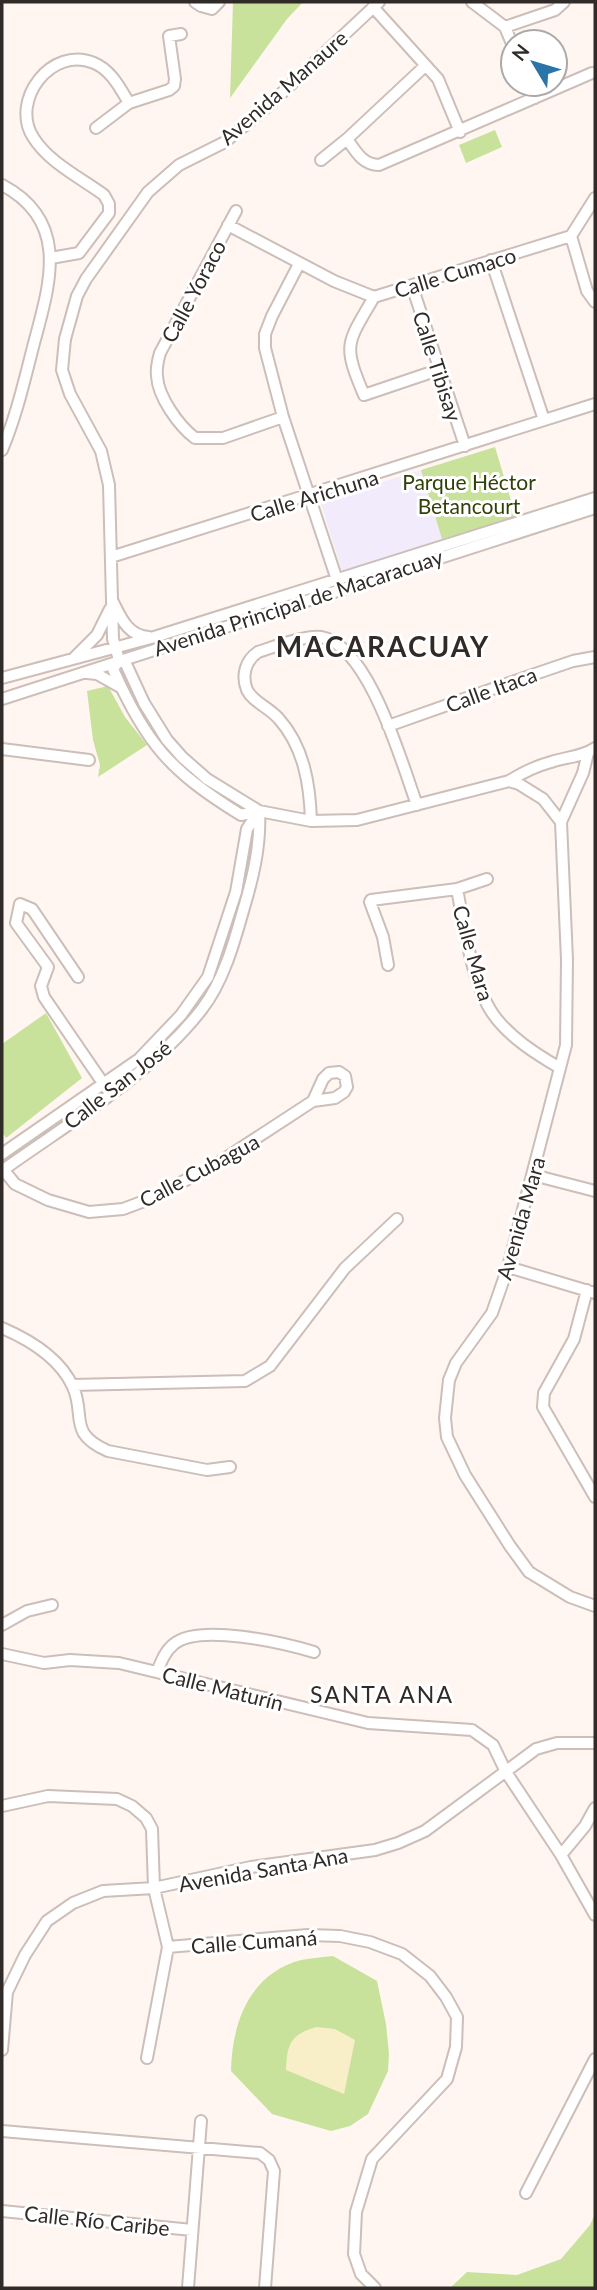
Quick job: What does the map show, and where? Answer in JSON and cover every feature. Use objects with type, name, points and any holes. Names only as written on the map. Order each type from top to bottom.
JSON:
[{"type":"street","points":[[195,2],[212,9],[219,2]]},
{"type":"street","points":[[472,2],[505,27],[555,10],[564,2]]},
{"type":"street","points":[[376,4],[438,79],[460,132]]},
{"type":"street","name":"Avenida Manaure","points":[[119,660],[115,647],[106,468],[94,436],[70,394],[62,370],[65,339],[77,296],[86,279],[148,192],[179,165],[225,142],[268,106],[376,4]]},
{"type":"street","points":[[96,128],[129,103],[174,86],[169,36],[181,34]]},
{"type":"street","points":[[51,258],[79,253],[109,213],[109,204],[104,195],[51,156],[32,136],[25,114],[34,86],[42,75],[54,66],[79,60],[93,63],[105,70],[129,103]]},
{"type":"street","points":[[321,160],[425,66]]},
{"type":"street","points":[[569,83],[592,73]]},
{"type":"street","points":[[347,139],[362,159],[370,165],[379,165],[535,98]]},
{"type":"street","points":[[2,185],[27,202],[37,213],[44,227],[51,258],[51,275],[33,347],[13,424],[2,450]]},
{"type":"street","points":[[595,198],[590,215],[571,236],[587,291],[595,302]]},
{"type":"street","name":"Calle Yoraco","points":[[236,211],[160,353],[158,385],[180,422],[195,438],[202,440],[223,438],[283,417]]},
{"type":"street","name":"Calle Cumaco","points":[[228,225],[299,264],[374,297],[571,236]]},
{"type":"street","points":[[491,260],[544,421]]},
{"type":"street","points":[[299,264],[265,334],[266,361],[337,580]]},
{"type":"street","name":"Calle Tibisay","points":[[412,286],[465,446]]},
{"type":"street","points":[[374,297],[356,328],[349,348],[351,364],[364,395],[438,370]]},
{"type":"street","name":"Calle Arichuna","points":[[111,557],[595,404]]},
{"type":"street","name":"Avenida Principal de Macaracuay","points":[[2,678],[151,638],[595,498]]},
{"type":"street","name":"Avenida Principal de Macaracuay","points":[[2,699],[595,508]]},
{"type":"street","points":[[112,600],[132,632],[151,638]]},
{"type":"street","points":[[73,659],[103,626],[112,600]]},
{"type":"street","points":[[311,821],[307,776],[292,738],[278,718],[248,694],[244,681],[250,657],[258,652],[319,636],[339,643],[361,668],[388,726],[417,805]]},
{"type":"street","points":[[132,678],[144,652]]},
{"type":"street","name":"Calle Itaca","points":[[388,726],[542,671],[595,657]]},
{"type":"street","points":[[259,811],[207,779],[182,757],[167,740],[144,703],[126,664],[119,660],[113,669],[152,742],[180,773],[207,794],[241,814],[259,811],[311,821],[357,820],[509,781],[553,761],[592,750]]},
{"type":"street","points":[[85,672],[97,674],[121,687]]},
{"type":"street","points":[[2,749],[89,760]]},
{"type":"street","points":[[509,781],[519,783],[543,799],[561,822],[592,750]]},
{"type":"street","name":"Calle San José","points":[[2,1169],[107,1088],[181,1015],[208,977],[236,892],[247,830],[259,811]]},
{"type":"street","name":"Calle San José","points":[[2,1154],[147,1066],[203,1008],[220,976],[248,895],[257,854],[259,811]]},
{"type":"street","name":"Avenida Mara","points":[[561,822],[568,1011],[566,1045],[508,1267],[492,1313],[456,1363],[445,1399],[447,1437],[453,1454],[510,1546],[529,1572],[570,1597],[595,1606]]},
{"type":"street","name":"Calle Mara","points":[[388,965],[385,942],[371,900],[457,889],[487,879]]},
{"type":"street","name":"Calle Mara","points":[[457,889],[477,980],[492,1013],[519,1040],[560,1068]]},
{"type":"street","points":[[236,892],[248,895]]},
{"type":"street","points":[[78,976],[32,909],[20,904],[16,923],[48,967],[41,986],[44,997],[107,1088]]},
{"type":"street","name":"Calle Cubagua","points":[[2,1169],[15,1184],[48,1200],[89,1212],[123,1209],[147,1200],[215,1165],[313,1101]]},
{"type":"street","points":[[533,1175],[595,1191]]},
{"type":"street","points":[[72,1385],[245,1381],[259,1374],[270,1366],[345,1268],[397,1219]]},
{"type":"street","points":[[508,1267],[591,1292],[574,1339],[544,1394],[543,1407],[595,1497]]},
{"type":"street","points":[[2,1328],[23,1337],[56,1362],[72,1385],[83,1432],[97,1446],[108,1451],[207,1470],[230,1467]]},
{"type":"street","points":[[2,1625],[27,1611],[52,1605]]},
{"type":"street","points":[[157,1672],[168,1649],[176,1642],[192,1636],[271,1641],[314,1652]]},
{"type":"street","name":"Calle Maturín","points":[[2,1654],[44,1663],[69,1660],[119,1662],[368,1723],[472,1730],[493,1745],[506,1772],[561,1855],[595,1915]]},
{"type":"street","name":"Avenida Santa Ana","points":[[2,2050],[8,1992],[25,1955],[47,1921],[73,1903],[103,1891],[154,1888],[251,1867],[375,1850],[398,1843],[425,1830],[536,1749],[557,1743],[595,1743]]},
{"type":"street","name":"Calle Cumaná","points":[[2,1806],[48,1796],[117,1799],[146,1818],[152,1829],[154,1888],[168,1947],[147,2058]]},
{"type":"street","points":[[561,1855],[585,1826],[595,1808]]},
{"type":"street","name":"Calle Cumaná","points":[[168,1947],[308,1935],[340,1936],[370,1942],[402,1954],[430,1976],[446,1997],[457,2017],[456,2047],[447,2079],[372,2159],[356,2212],[354,2254],[361,2274],[375,2288]]},
{"type":"street","points":[[526,2193],[595,2059]]},
{"type":"street","points":[[188,2288],[201,2121]]},
{"type":"street","points":[[2,2131],[260,2153],[269,2160],[274,2171],[265,2288]]},
{"type":"street","name":"Calle Río Caribe","points":[[2,2211],[191,2230]]},
{"type":"shaded area","points":[[421,470],[442,539],[342,571],[320,501]]},
{"type":"green space","points":[[233,2],[303,2],[287,19],[230,98]]},
{"type":"green space","points":[[495,130],[502,147],[466,163],[459,145]]},
{"type":"green space","name":"Parque Héctor Betancourt","points":[[495,447],[516,517],[442,539],[421,470]]},
{"type":"green space","points":[[108,686],[125,717],[147,745],[98,777],[100,765],[93,740],[87,691]]},
{"type":"green space","points":[[46,1013],[82,1078],[6,1138],[2,1132],[2,1044]]},
{"type":"green space","points":[[333,1956],[377,1981],[389,2054],[388,2071],[368,2114],[350,2126],[331,2131],[272,2114],[231,2071],[240,2018],[256,1989],[283,1967],[301,1960]]},
{"type":"green space","points":[[595,2214],[595,2288],[450,2288],[467,2272],[517,2275],[561,2259],[590,2225]]},
{"type":"sand","points":[[316,2027],[335,2029],[355,2040],[344,2094],[286,2070],[287,2053],[295,2037]]},
{"type":"district","name":"MACARACUAY","points":[[383,646]]},
{"type":"district","name":"SANTA ANA","points":[[382,1694]]}]
